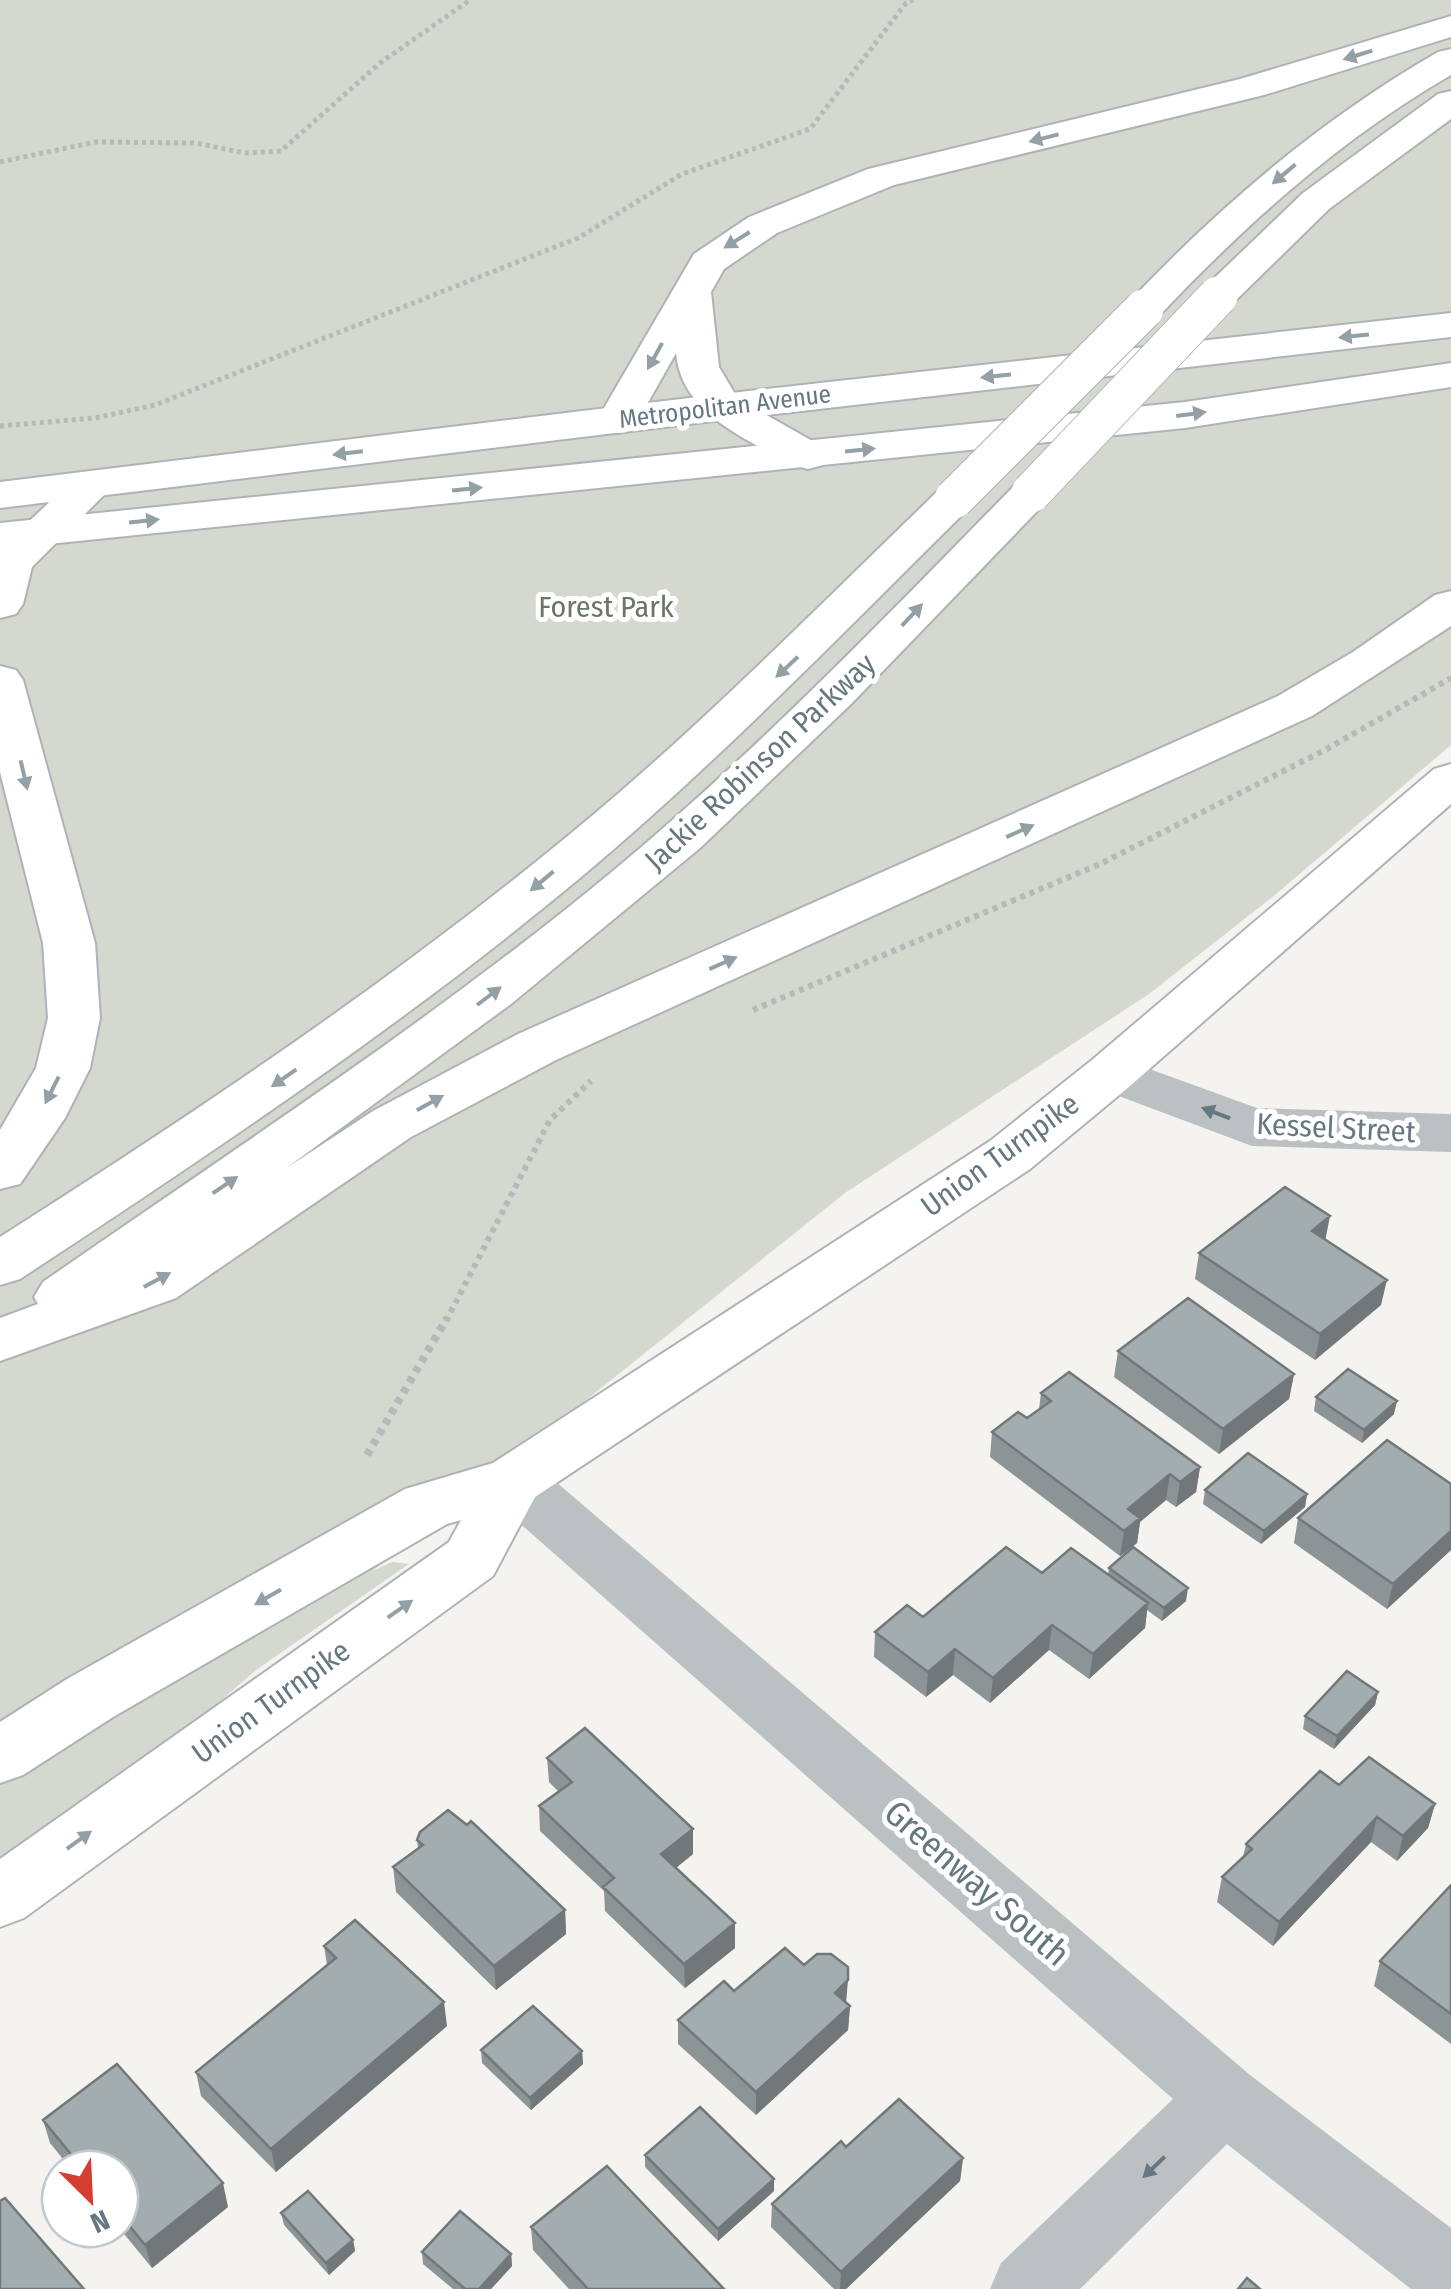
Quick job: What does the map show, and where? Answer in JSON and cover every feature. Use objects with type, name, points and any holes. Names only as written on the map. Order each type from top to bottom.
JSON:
[{"type":"main road","points":[[618,420],[708,262],[739,238],[853,187],[1251,87],[1451,26]]},
{"type":"main road","name":"Jackie Robinson Parkway","points":[[0,1264],[274,1084],[463,946],[636,804],[772,681],[1237,213],[1389,97],[1451,60]]},
{"type":"main road","name":"Jackie Robinson Parkway","points":[[1,1341],[417,1050],[633,880],[854,676],[1218,296],[1316,200],[1451,102]]},
{"type":"main road","points":[[691,292],[698,367],[722,407],[808,456]]},
{"type":"main road","name":"Metropolitan Avenue","points":[[0,495],[722,407],[1451,325]]},
{"type":"main road","name":"Metropolitan Avenue","points":[[0,536],[1185,416],[1451,375]]},
{"type":"main road","points":[[0,604],[11,563],[93,484]]},
{"type":"main road","points":[[1,1341],[156,1282],[392,1124],[505,1062],[1295,706],[1369,662],[1451,605]]},
{"type":"main road","points":[[0,1170],[38,1118],[63,1068],[74,1018],[69,943],[1,688]]},
{"type":"main road","name":"Union Turnpike","points":[[0,1756],[90,1698],[426,1506],[513,1481],[1010,1155],[1451,780]]},
{"type":"main road","name":"Union Turnpike","points":[[0,1897],[472,1558],[513,1481]]},
{"type":"street","name":"Kessel Street","points":[[1111,1073],[1252,1127],[1451,1133]]},
{"type":"street","name":"Greenway South","points":[[513,1481],[1224,2098],[1445,2261]]},
{"type":"street","points":[[1028,2289],[1224,2098]]},
{"type":"path","points":[[0,162],[96,142],[196,143],[246,154],[281,151],[380,63],[470,0]]},
{"type":"path","points":[[0,426],[95,418],[155,405],[578,238],[682,174],[810,129],[912,0]]},
{"type":"path","points":[[740,1016],[1100,864],[1326,750],[1451,678]]},
{"type":"path","points":[[367,1455],[430,1351],[550,1120],[596,1076]]},
{"type":"green space","name":"Forest Park","points":[[0,0],[1451,0],[1451,745],[1275,895],[1149,994],[845,1193],[371,1572],[392,1562],[409,1564],[256,1670],[0,1894]]},
{"type":"building","points":[[1285,1187],[1330,1216],[1312,1231],[1387,1280],[1320,1334],[1199,1253]]},
{"type":"building","points":[[1188,1298],[1294,1374],[1223,1429],[1118,1351]]},
{"type":"building","points":[[1348,1369],[1397,1401],[1364,1430],[1316,1397]]},
{"type":"building","points":[[1069,1372],[1200,1467],[1180,1482],[1170,1474],[1128,1509],[1140,1518],[1124,1531],[992,1432],[1018,1412],[1027,1418],[1051,1401],[1041,1393]]},
{"type":"building","points":[[1387,1440],[1451,1484],[1451,1531],[1393,1584],[1298,1518]]},
{"type":"building","points":[[1248,1453],[1307,1494],[1264,1531],[1205,1490]]},
{"type":"building","points":[[1006,1547],[1042,1573],[1071,1548],[1148,1603],[1093,1654],[1052,1625],[993,1678],[955,1649],[928,1672],[875,1632],[907,1605],[923,1617]]},
{"type":"building","points":[[1133,1547],[1188,1588],[1164,1608],[1109,1568]]},
{"type":"building","points":[[1347,1671],[1378,1692],[1337,1736],[1305,1716]]},
{"type":"building","points":[[585,1728],[693,1829],[661,1854],[735,1923],[684,1964],[603,1887],[614,1878],[539,1806],[572,1782],[547,1758]]},
{"type":"building","points":[[1369,1757],[1435,1804],[1403,1836],[1377,1817],[1279,1922],[1222,1877],[1252,1849],[1246,1844],[1320,1771],[1339,1785]]},
{"type":"building","points":[[448,1810],[467,1825],[471,1821],[565,1910],[494,1966],[393,1867],[423,1845],[417,1840],[420,1832]]},
{"type":"building","points":[[1451,1885],[1451,2014],[1380,1961]]},
{"type":"building","points":[[355,1920],[444,2002],[271,2149],[196,2072],[336,1958],[324,1946]]},
{"type":"building","points":[[785,1948],[804,1965],[817,1954],[831,1954],[848,1967],[848,1980],[835,1993],[850,2006],[756,2092],[678,2020],[724,1981],[734,1991]]},
{"type":"building","points":[[533,2006],[582,2051],[530,2098],[481,2050]]},
{"type":"building","points":[[117,2064],[223,2183],[145,2245],[140,2239],[140,2149],[67,2149],[43,2120]]},
{"type":"building","points":[[899,2099],[963,2158],[841,2272],[772,2204],[841,2141],[846,2147]]},
{"type":"building","points":[[700,2107],[774,2179],[718,2229],[645,2155]]},
{"type":"building","points":[[607,2166],[724,2289],[588,2289],[531,2227]]},
{"type":"building","points":[[308,2191],[353,2240],[326,2263],[281,2213]]},
{"type":"building","points":[[5,2198],[40,2238],[40,2249],[49,2249],[84,2289],[0,2289],[0,2201]]},
{"type":"building","points":[[460,2211],[511,2254],[479,2289],[465,2289],[422,2252]]},
{"type":"building","points":[[1247,2278],[1260,2289],[1238,2289]]}]
